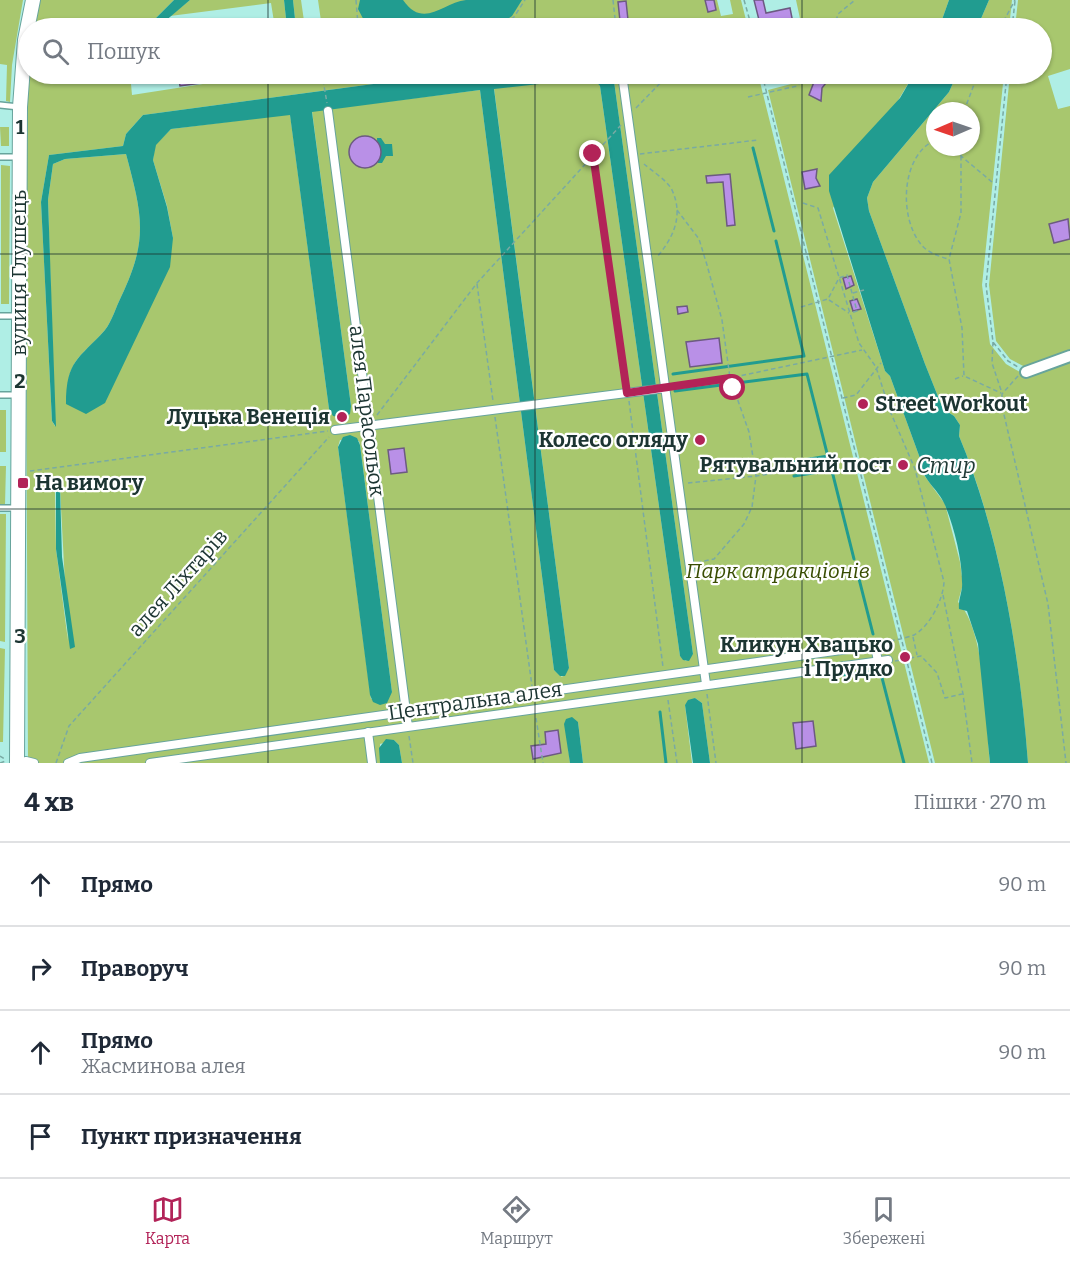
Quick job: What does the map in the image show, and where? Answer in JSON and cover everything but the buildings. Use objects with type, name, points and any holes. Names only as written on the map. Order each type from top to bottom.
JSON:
[{"type":"street","name":"вулиця Глушець","points":[[29,18],[33,0]]},
{"type":"street","name":"вулиця Глушець","points":[[22,84],[18,508],[26,762]]},
{"type":"street","points":[[623,84],[706,684]]},
{"type":"street","name":"алея Парасольок","points":[[328,111],[408,726]]},
{"type":"street","points":[[1026,372],[1070,356]]},
{"type":"street","points":[[335,430],[666,388]]},
{"type":"street","name":"Центральна алея","points":[[68,763],[80,758],[888,642]]},
{"type":"street","points":[[875,645],[878,662]]},
{"type":"street","name":"Центральна алея","points":[[150,763],[706,684],[892,661]]},
{"type":"street","points":[[664,674],[667,690]]},
{"type":"street","points":[[533,693],[535,709]]},
{"type":"street","points":[[368,732],[372,763]]},
{"type":"street","points":[[207,740],[209,754]]},
{"type":"lane","points":[[0,105],[20,107]]},
{"type":"lane","points":[[0,157],[20,157]]},
{"type":"lane","points":[[0,316],[19,316]]},
{"type":"lane","points":[[0,395],[19,395]]},
{"type":"lane","points":[[0,508],[18,508]]},
{"type":"path","points":[[356,0],[357,18]]},
{"type":"path","points":[[513,18],[525,0]]},
{"type":"path","points":[[613,0],[615,18]]},
{"type":"path","points":[[744,0],[748,18]]},
{"type":"path","points":[[837,18],[838,14],[855,0]]},
{"type":"path","points":[[1005,18],[1015,0]]},
{"type":"path","points":[[1013,18],[1015,0]]},
{"type":"path","points":[[323,84],[328,111]]},
{"type":"path","points":[[369,425],[477,283],[659,84]]},
{"type":"path","points":[[764,84],[932,763]]},
{"type":"path","points":[[748,97],[799,84]]},
{"type":"path","points":[[967,102],[974,84]]},
{"type":"path","points":[[1006,84],[994,183],[986,285],[993,342],[992,363],[1002,394],[1002,406],[1048,604],[1066,763]]},
{"type":"path","points":[[633,155],[759,140]]},
{"type":"path","points":[[926,150],[910,168],[906,205],[910,223],[920,244],[930,252],[949,259]]},
{"type":"path","points":[[593,154],[664,674]]},
{"type":"path","points":[[633,155],[672,189],[677,210],[677,223],[672,238],[649,267]]},
{"type":"path","points":[[961,156],[994,183]]},
{"type":"path","points":[[961,156],[961,213],[949,259],[962,328],[964,376]]},
{"type":"path","points":[[803,203],[819,208],[849,314],[864,350],[876,367],[890,411],[915,468],[944,582],[943,594],[963,694],[972,763]]},
{"type":"path","points":[[677,210],[699,239],[722,320],[730,378],[749,432],[756,476],[752,507],[744,524],[714,560],[689,563]]},
{"type":"path","points":[[801,307],[828,299],[839,278],[847,275],[857,311],[849,314]]},
{"type":"path","points":[[477,283],[533,693]]},
{"type":"path","points":[[852,293],[864,290]]},
{"type":"path","points":[[828,299],[849,314]]},
{"type":"path","points":[[993,342],[1008,361],[1026,372],[1012,380],[1002,394]]},
{"type":"path","points":[[666,388],[730,378],[864,350]]},
{"type":"path","points":[[842,398],[856,395],[881,363]]},
{"type":"path","points":[[955,379],[964,376],[1002,394]]},
{"type":"path","points":[[18,472],[335,430]]},
{"type":"path","name":"алея Ліхтарів","points":[[56,763],[69,726],[335,430]]},
{"type":"path","points":[[678,483],[756,476],[838,463]]},
{"type":"path","points":[[915,468],[920,467]]},
{"type":"path","points":[[888,642],[912,636],[922,629],[943,594]]},
{"type":"path","points":[[912,636],[918,656],[931,664],[945,698],[963,694]]},
{"type":"path","points":[[892,661],[918,656]]},
{"type":"path","points":[[706,684],[716,763]]},
{"type":"path","points":[[667,690],[677,763]]},
{"type":"path","points":[[535,709],[543,763]]},
{"type":"path","points":[[408,726],[413,763]]},
{"type":"path","points":[[0,756],[7,761],[0,763]]},
{"type":"green space","points":[[0,0],[23,0],[20,18],[18,18],[12,65],[10,102],[6,101],[7,65],[0,64]]},
{"type":"green space","points":[[38,0],[174,0],[156,18],[34,18]]},
{"type":"green space","points":[[190,0],[284,0],[286,18],[273,18],[271,3],[170,16]]},
{"type":"green space","points":[[293,0],[301,0],[304,18],[295,18]]},
{"type":"green space","points":[[318,0],[717,0],[721,16],[733,14],[730,0],[741,0],[746,18],[321,18]]},
{"type":"green space","points":[[796,0],[949,0],[943,18],[800,18]]},
{"type":"green space","points":[[989,0],[1012,0],[1010,18],[981,18]]},
{"type":"green space","points":[[1018,0],[1070,0],[1070,69],[1052,75],[1052,18],[1016,18]]},
{"type":"green space","name":"Парк атракціонів","points":[[27,84],[131,84],[132,95],[203,84],[374,84],[143,115],[126,134],[123,146],[49,155],[41,202],[52,421],[55,426],[48,200],[53,164],[65,159],[126,154],[136,194],[140,226],[136,259],[130,277],[105,330],[81,355],[72,369],[67,389],[67,404],[173,238],[167,206],[153,160],[155,145],[171,129],[290,114],[329,409],[340,419],[351,406],[312,111],[480,90],[554,670],[562,677],[569,668],[494,88],[528,84],[599,84],[600,86],[680,656],[686,661],[693,654],[614,84],[760,84],[929,763],[710,763],[702,703],[695,698],[685,705],[692,763],[583,763],[578,722],[565,721],[570,763],[402,763],[399,745],[394,740],[380,744],[380,763],[28,763],[25,109]],"holes":[[[340,440],[359,441],[392,692],[371,699],[338,447]],[[60,488],[68,641],[56,549],[55,490]]]},
{"type":"green space","points":[[791,84],[908,84],[833,208],[885,371],[890,376],[921,461],[921,471],[945,504],[960,562],[963,584],[958,602],[967,615],[979,654],[986,701],[990,763],[935,763],[768,90]]},
{"type":"green space","points":[[953,84],[1003,84],[982,285],[990,344],[1006,364],[1025,375],[1070,361],[1070,763],[1028,763],[1020,681],[1006,596],[986,513],[959,436],[960,425],[954,416],[943,409],[869,211],[867,198],[873,182],[926,119],[926,156],[980,156],[980,102],[941,102]]},
{"type":"green space","points":[[1009,84],[1050,84],[1058,109],[1070,106],[1070,353],[1027,368],[1010,359],[996,341],[989,285]]},
{"type":"green space","points":[[0,127],[9,127],[9,146],[1,146]]},
{"type":"green space","points":[[1,165],[10,166],[9,304],[1,304]]},
{"type":"green space","points":[[0,410],[6,410],[6,452],[0,452]]},
{"type":"green space","points":[[0,466],[6,466],[5,505],[0,505]]},
{"type":"green space","points":[[0,514],[6,514],[5,642],[0,641]]},
{"type":"green space","points":[[0,648],[5,649],[3,742],[0,742]]},
{"type":"water","points":[[174,0],[190,0],[169,18],[156,18]]},
{"type":"water","points":[[284,0],[293,0],[295,18],[286,18]]},
{"type":"water","points":[[360,0],[403,0],[411,9],[426,14],[466,0],[522,0],[509,18],[363,18],[358,9]]},
{"type":"water","points":[[949,0],[989,0],[981,18],[943,18]]},
{"type":"water","points":[[374,84],[539,84],[494,89],[569,668],[565,676],[560,676],[554,670],[480,90],[312,112],[351,406],[350,414],[344,418],[333,416],[329,409],[290,115],[171,129],[156,145],[153,160],[167,207],[173,238],[170,267],[105,403],[86,414],[66,404],[68,378],[76,361],[105,330],[130,277],[139,242],[139,210],[126,154],[65,159],[53,164],[48,200],[56,427],[52,421],[41,202],[49,155],[123,146],[126,134],[143,115]]},
{"type":"water","points":[[598,84],[614,84],[693,654],[689,661],[683,660],[680,656]]},
{"type":"water","name":"Стир","points":[[908,84],[953,84],[941,102],[926,102],[926,119],[873,182],[867,198],[869,211],[943,409],[954,416],[960,425],[959,436],[986,514],[1006,596],[1020,681],[1028,763],[990,763],[978,644],[967,611],[959,609],[962,573],[954,533],[942,499],[924,473],[890,376],[885,371],[829,191],[829,175],[900,98]]},
{"type":"water","points":[[377,138],[381,138],[385,144],[392,144],[393,156],[386,156],[382,163],[378,163]]},
{"type":"water","points":[[350,435],[357,438],[360,445],[392,692],[387,703],[380,705],[373,702],[370,695],[338,447],[343,437]]},
{"type":"water","points":[[56,484],[60,488],[62,557],[75,647],[70,649],[56,549]]},
{"type":"water","points":[[695,698],[702,703],[710,763],[693,763],[685,705],[688,700]]},
{"type":"water","points":[[572,717],[578,722],[583,763],[570,763],[564,724],[566,719]]},
{"type":"water","points":[[386,739],[394,740],[399,745],[402,763],[380,763],[379,748]]},
{"type":"waterway","points":[[753,148],[774,231]]},
{"type":"waterway","points":[[673,374],[804,356],[776,241]]},
{"type":"waterway","points":[[675,391],[807,374],[829,461]]},
{"type":"waterway","points":[[792,462],[828,456]]},
{"type":"waterway","points":[[831,467],[854,559]]},
{"type":"waterway","points":[[794,476],[831,470]]},
{"type":"waterway","points":[[856,567],[873,634]]},
{"type":"waterway","points":[[844,675],[880,670],[904,763]]},
{"type":"waterway","points":[[660,712],[666,763]]},
{"type":"place","name":"Street Workout","points":[[863,404]]},
{"type":"place","name":"Луцька Венеція","points":[[342,417]]},
{"type":"place","name":"Колесо огляду","points":[[700,440]]},
{"type":"place","name":"Рятувальний пост","points":[[903,465]]},
{"type":"place","name":"На вимогу","points":[[23,483]]},
{"type":"place","name":"Кликун Хвацько і Прудко","points":[[905,657]]},
{"type":"route","points":[[593,154],[627,393],[730,378],[733,388]]}]
